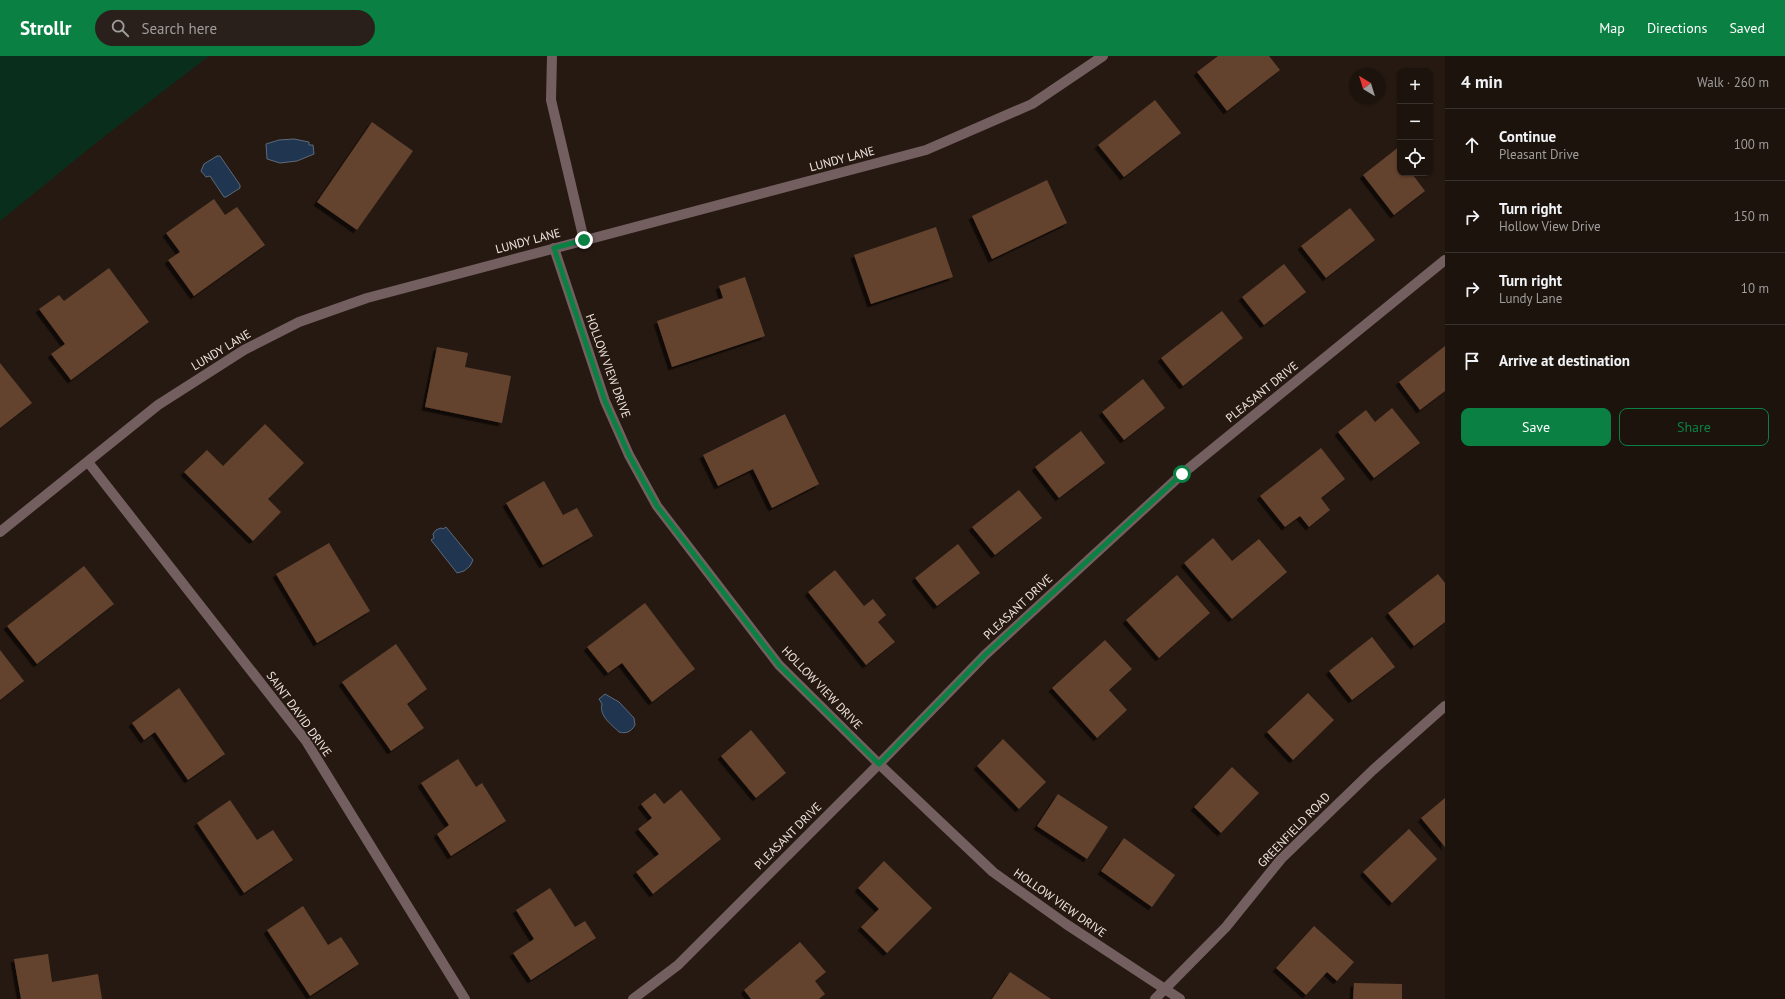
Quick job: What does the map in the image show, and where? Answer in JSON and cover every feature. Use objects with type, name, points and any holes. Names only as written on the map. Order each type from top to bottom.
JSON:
[{"type":"street","points":[[552,56],[551,100],[584,240]]},
{"type":"street","name":"LUNDY LANE","points":[[0,532],[158,405],[244,350],[300,322],[367,298],[926,150],[1032,104],[1103,56]]},
{"type":"street","name":"HOLLOW VIEW DRIVE","points":[[554,248],[605,401],[629,455],[657,506],[779,665],[879,764],[994,872],[1066,924],[1180,999]]},
{"type":"street","name":"PLEASANT DRIVE","points":[[633,999],[678,965],[879,764],[985,655],[1182,474],[1445,260]]},
{"type":"street","name":"SAINT DAVID DRIVE","points":[[88,462],[306,741],[465,999]]},
{"type":"street","name":"GREENFIELD ROAD","points":[[1155,999],[1164,988],[1226,927],[1281,858],[1373,770],[1445,706]]},
{"type":"green space","points":[[0,56],[209,56],[101,139],[0,221]]},
{"type":"water","points":[[294,139],[309,142],[309,145],[313,145],[314,154],[297,161],[280,163],[267,159],[266,144],[279,140]]},
{"type":"water","points":[[217,156],[220,156],[240,185],[240,188],[226,197],[224,197],[210,176],[206,177],[201,171],[204,164]]},
{"type":"water","points":[[446,527],[473,560],[470,566],[464,571],[457,573],[431,540],[434,538],[433,534],[436,530]]},
{"type":"water","points":[[605,694],[619,702],[634,718],[635,725],[630,731],[626,733],[619,732],[604,716],[602,712],[602,704],[599,699]]},
{"type":"building","points":[[1218,56],[1269,56],[1280,70],[1227,111],[1197,72]]},
{"type":"building","points":[[1155,100],[1181,133],[1124,177],[1098,145]]},
{"type":"building","points":[[372,122],[413,151],[357,230],[317,202]]},
{"type":"building","points":[[1397,148],[1397,176],[1414,176],[1425,191],[1394,215],[1363,175]]},
{"type":"building","points":[[1047,180],[1067,223],[992,259],[972,216]]},
{"type":"building","points":[[214,199],[225,215],[237,207],[265,245],[194,296],[168,260],[180,252],[166,233]]},
{"type":"building","points":[[1350,208],[1375,240],[1326,278],[1301,246]]},
{"type":"building","points":[[936,227],[953,277],[871,304],[854,255]]},
{"type":"building","points":[[1284,264],[1306,292],[1264,325],[1242,297]]},
{"type":"building","points":[[109,268],[149,322],[71,380],[51,354],[65,344],[39,309],[59,295],[64,301]]},
{"type":"building","points":[[745,277],[765,336],[672,367],[657,321],[723,298],[719,286]]},
{"type":"building","points":[[1222,311],[1243,338],[1183,386],[1161,358]]},
{"type":"building","points":[[1445,346],[1445,391],[1420,410],[1399,382]]},
{"type":"building","points":[[437,347],[468,353],[465,367],[511,376],[502,423],[425,407]]},
{"type":"building","points":[[0,363],[32,403],[0,428]]},
{"type":"building","points":[[1143,379],[1165,408],[1124,440],[1102,412]]},
{"type":"building","points":[[1392,408],[1420,443],[1374,478],[1338,432],[1366,410],[1375,422]]},
{"type":"building","points":[[785,414],[819,484],[772,508],[753,469],[718,486],[703,455]]},
{"type":"building","points":[[265,424],[304,463],[268,499],[281,512],[253,541],[184,472],[207,450],[223,466]]},
{"type":"building","points":[[1081,431],[1105,463],[1059,498],[1035,467]]},
{"type":"building","points":[[1321,448],[1345,479],[1321,498],[1330,510],[1309,527],[1300,516],[1285,527],[1260,496]]},
{"type":"building","points":[[544,481],[563,515],[577,508],[593,536],[543,565],[506,503]]},
{"type":"building","points":[[1019,490],[1042,518],[995,555],[972,527]]},
{"type":"building","points":[[1213,538],[1232,561],[1259,539],[1287,572],[1232,619],[1184,563]]},
{"type":"building","points":[[329,543],[370,611],[317,643],[276,574]]},
{"type":"building","points":[[958,544],[980,573],[937,606],[915,578]]},
{"type":"building","points":[[84,566],[114,604],[37,664],[7,626]]},
{"type":"building","points":[[835,570],[864,606],[873,599],[886,615],[878,622],[895,642],[866,665],[808,592]]},
{"type":"building","points":[[1438,574],[1445,583],[1445,622],[1414,646],[1388,613]]},
{"type":"building","points":[[1177,575],[1210,613],[1159,658],[1126,620]]},
{"type":"building","points":[[645,603],[695,669],[652,702],[622,663],[608,673],[587,647]]},
{"type":"building","points":[[1372,637],[1395,667],[1352,700],[1329,671]]},
{"type":"building","points":[[1105,640],[1132,669],[1109,690],[1127,710],[1097,738],[1052,688]]},
{"type":"building","points":[[396,644],[427,689],[407,704],[424,728],[391,751],[342,682]]},
{"type":"building","points":[[0,650],[24,681],[0,700]]},
{"type":"building","points":[[179,688],[225,754],[188,780],[155,732],[144,740],[132,723]]},
{"type":"building","points":[[1308,693],[1334,720],[1293,760],[1267,732]]},
{"type":"building","points":[[751,730],[786,773],[756,798],[721,756]]},
{"type":"building","points":[[1003,739],[1046,782],[1019,809],[977,766]]},
{"type":"building","points":[[458,759],[476,787],[482,783],[506,821],[451,856],[437,834],[449,825],[421,783]]},
{"type":"building","points":[[1232,767],[1259,793],[1221,833],[1194,807]]},
{"type":"building","points":[[681,790],[721,839],[653,894],[636,872],[659,854],[638,829],[652,818],[641,804],[655,793],[664,804]]},
{"type":"building","points":[[1058,794],[1108,827],[1087,859],[1037,826]]},
{"type":"building","points":[[1445,798],[1445,847],[1421,818]]},
{"type":"building","points":[[230,800],[257,840],[273,830],[293,860],[244,893],[197,823]]},
{"type":"building","points":[[1409,829],[1437,859],[1392,903],[1363,872]]},
{"type":"building","points":[[1124,838],[1175,875],[1152,907],[1101,871]]},
{"type":"building","points":[[884,861],[932,908],[887,953],[861,927],[879,909],[858,888]]},
{"type":"building","points":[[550,888],[575,927],[585,921],[596,938],[531,980],[513,953],[534,939],[516,910]]},
{"type":"building","points":[[303,906],[328,945],[341,937],[359,964],[310,996],[267,930]]},
{"type":"building","points":[[1314,926],[1354,962],[1337,981],[1327,972],[1306,995],[1276,968]]},
{"type":"building","points":[[800,942],[826,972],[815,981],[825,994],[819,999],[751,999],[744,990]]},
{"type":"building","points":[[48,954],[52,982],[98,974],[102,999],[21,999],[14,959]]},
{"type":"building","points":[[1010,972],[1051,999],[992,999]]},
{"type":"building","points":[[1354,983],[1402,984],[1402,999],[1353,999]]},
{"type":"route","points":[[584,240],[554,248],[605,401],[629,455],[657,506],[779,665],[879,764],[985,655],[1182,474]]}]
